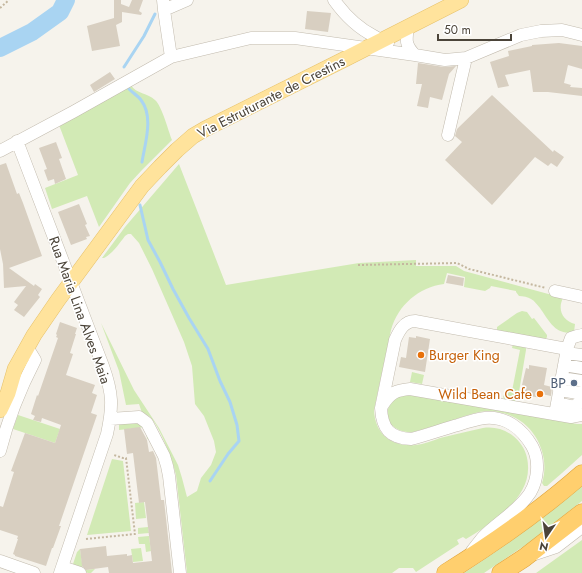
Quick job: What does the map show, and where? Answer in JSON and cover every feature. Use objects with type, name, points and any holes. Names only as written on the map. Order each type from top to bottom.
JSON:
[{"type":"highway","points":[[446,573],[497,540],[530,516],[582,474]]},
{"type":"highway","points":[[501,573],[524,558],[582,513]]},
{"type":"main road","name":"Via Estruturante de Crestins","points":[[0,389],[15,369],[42,322],[142,186],[186,142],[210,126],[461,0]]},
{"type":"main road","name":"Via Estruturante de Crestins","points":[[0,410],[8,393],[15,369]]},
{"type":"street","points":[[171,58],[164,5],[187,0]]},
{"type":"street","points":[[334,0],[349,19],[368,33],[415,55]]},
{"type":"street","points":[[408,27],[408,46],[415,55]]},
{"type":"street","points":[[0,151],[171,58],[251,38],[296,38],[446,60],[466,58],[521,35],[541,31],[562,30],[582,35]]},
{"type":"street","points":[[448,135],[466,58]]},
{"type":"street","name":"Rua Maria Lina Alves Maia","points":[[17,141],[109,382],[111,397],[110,419],[107,434],[61,570]]},
{"type":"street","points":[[555,291],[582,297]]},
{"type":"street","points":[[462,563],[484,537],[521,505],[530,492],[535,480],[538,465],[534,450],[527,437],[516,427],[502,420],[487,418],[474,420],[412,439],[396,436],[386,429],[382,419],[381,408],[395,340],[402,327],[410,321],[429,323],[564,371],[582,375]]},
{"type":"street","points":[[582,335],[571,338],[564,371],[571,416],[582,415]]},
{"type":"street","points":[[0,451],[16,398],[35,360],[27,346]]},
{"type":"street","points":[[564,371],[582,347]]},
{"type":"street","points":[[564,371],[582,355]]},
{"type":"street","points":[[564,371],[582,362]]},
{"type":"street","points":[[381,408],[385,401],[398,390],[582,368]]},
{"type":"street","points":[[564,371],[582,381]]},
{"type":"street","points":[[564,371],[579,387],[582,386]]},
{"type":"street","points":[[564,371],[578,393],[582,389]]},
{"type":"street","points":[[564,371],[577,399],[582,393]]},
{"type":"street","points":[[564,371],[576,407],[582,396]]},
{"type":"street","points":[[110,419],[139,417],[144,420],[164,456],[169,476],[180,573]]},
{"type":"street","points":[[524,558],[556,547],[582,527]]},
{"type":"street","points":[[0,561],[34,573]]},
{"type":"street","points":[[61,570],[80,573]]},
{"type":"path","points":[[0,8],[9,0]]},
{"type":"path","points":[[358,265],[457,263],[469,269],[555,291]]},
{"type":"path","points":[[86,539],[135,534],[126,458],[114,456]]},
{"type":"green space","points":[[131,85],[136,90],[152,98],[158,103],[172,140],[130,183],[99,227],[87,196],[52,209],[45,188],[78,175],[59,125]]},
{"type":"green space","points":[[179,164],[226,285],[359,263],[416,260],[416,266],[456,266],[464,271],[563,298],[561,302],[561,311],[564,318],[575,324],[574,332],[568,333],[558,330],[534,301],[527,297],[519,296],[516,291],[491,286],[485,291],[464,287],[465,277],[447,273],[444,284],[418,293],[404,305],[394,321],[391,330],[374,410],[375,419],[381,433],[386,438],[399,444],[416,445],[483,428],[493,428],[508,432],[520,443],[523,448],[527,457],[528,466],[527,478],[523,489],[516,500],[507,509],[487,526],[466,539],[463,537],[457,540],[459,544],[416,572],[413,568],[399,568],[392,573],[187,573],[176,475],[172,461],[158,428],[150,417],[142,413],[139,404],[126,405],[119,371],[101,323],[134,390],[159,428],[178,465],[187,497],[197,491],[201,478],[211,465],[216,452],[214,441],[204,416],[195,404],[192,366],[184,342],[152,269],[139,243],[131,234],[125,236],[113,251],[102,258],[125,227]]},
{"type":"green space","points":[[522,311],[527,312],[532,319],[534,318],[547,335],[545,340],[497,330],[497,327]]},
{"type":"green space","points":[[513,344],[526,347],[518,398],[515,401],[505,400],[503,397],[504,394],[512,391],[520,350],[512,348]]},
{"type":"green space","points":[[412,372],[424,375],[422,384],[410,382]]},
{"type":"green space","points":[[413,394],[582,424],[582,455],[547,486],[544,486],[542,483],[544,477],[544,459],[541,447],[531,430],[526,425],[507,414],[486,411],[413,432],[406,432],[394,427],[390,423],[387,413],[389,407],[397,397]]},
{"type":"green space","points":[[18,415],[60,429],[55,443],[13,429]]},
{"type":"green space","points":[[136,420],[147,427],[150,435],[149,438],[147,439],[146,427],[119,430],[119,421]]},
{"type":"green space","points":[[112,459],[123,461],[131,531],[87,535]]},
{"type":"green space","points":[[582,486],[582,501],[527,544],[484,573],[464,573],[495,553]]},
{"type":"green space","points":[[144,502],[146,518],[136,519],[135,503]]},
{"type":"green space","points":[[148,527],[149,533],[138,534],[138,528]]},
{"type":"green space","points":[[149,536],[151,551],[146,552],[145,544],[139,544],[138,537]]},
{"type":"green space","points":[[582,540],[582,573],[536,573]]},
{"type":"green space","points":[[141,548],[143,561],[133,562],[131,549]]},
{"type":"green space","points":[[80,549],[83,570],[95,569],[91,573],[72,567],[77,552]]},
{"type":"building","points":[[114,0],[121,0],[121,4],[129,7],[132,0],[143,0],[139,11],[142,13],[141,15],[122,12],[122,22],[116,25],[120,46],[92,51],[87,26],[114,18]]},
{"type":"building","points":[[307,11],[331,13],[328,32],[305,29]]},
{"type":"building","points":[[559,43],[582,46],[582,69],[568,65],[564,83],[571,85],[570,87],[582,88],[582,96],[548,92],[533,92],[530,70],[505,75],[509,86],[498,88],[490,62],[509,56],[508,51],[532,45]]},
{"type":"building","points":[[418,63],[444,67],[456,66],[449,74],[442,100],[430,97],[428,108],[417,106],[422,84],[416,84]]},
{"type":"building","points":[[110,72],[115,79],[94,92],[90,85]]},
{"type":"building","points":[[492,95],[553,152],[554,150],[564,157],[557,167],[551,163],[548,166],[535,157],[492,205],[445,160],[462,142],[455,136],[457,129]]},
{"type":"building","points":[[56,142],[62,158],[59,159],[66,179],[55,184],[54,179],[48,181],[44,170],[47,169],[39,148]]},
{"type":"building","points":[[6,163],[17,194],[19,193],[23,203],[42,256],[9,268],[34,286],[35,284],[42,289],[38,295],[40,297],[24,317],[14,310],[18,305],[14,302],[26,286],[4,288],[3,263],[0,249],[0,165]]},
{"type":"building","points":[[79,204],[90,236],[86,237],[87,239],[71,245],[58,212]]},
{"type":"building","points":[[448,275],[464,278],[463,286],[446,283]]},
{"type":"building","points":[[60,322],[77,328],[70,353],[73,354],[66,375],[95,385],[92,393],[97,395],[91,413],[97,415],[59,526],[61,526],[46,566],[13,554],[18,536],[0,530],[0,506],[3,507],[14,472],[11,471],[25,433],[55,443],[61,425],[42,418],[41,422],[33,420],[35,416],[31,414],[58,338],[56,337],[56,334]]},
{"type":"building","points":[[416,336],[430,339],[425,372],[399,367],[401,357],[406,358],[409,337],[416,338]]},
{"type":"building","points":[[529,365],[547,368],[544,385],[552,387],[551,396],[542,394],[541,398],[524,395],[526,386],[522,385],[526,368],[529,369]]},
{"type":"building","points":[[140,427],[147,440],[149,452],[153,451],[156,458],[161,500],[164,500],[172,573],[109,573],[108,567],[86,570],[82,566],[80,549],[106,546],[107,556],[127,554],[127,556],[132,555],[133,563],[152,561],[145,502],[139,503],[133,453],[127,454],[124,429]]},
{"type":"waterway","points":[[0,48],[32,32],[60,12],[66,0]]},
{"type":"waterway","points":[[124,67],[144,36],[155,14]]},
{"type":"waterway","points":[[129,89],[141,100],[147,114],[148,130],[142,162]]},
{"type":"waterway","points":[[140,205],[148,240],[173,289],[208,349],[230,402],[237,425],[239,441],[228,454],[210,481]]},
{"type":"place","name":"Burger King","points":[[421,355]]},
{"type":"place","name":"BP","points":[[574,383]]},
{"type":"place","name":"Wild Bean Cafe","points":[[540,394]]}]
